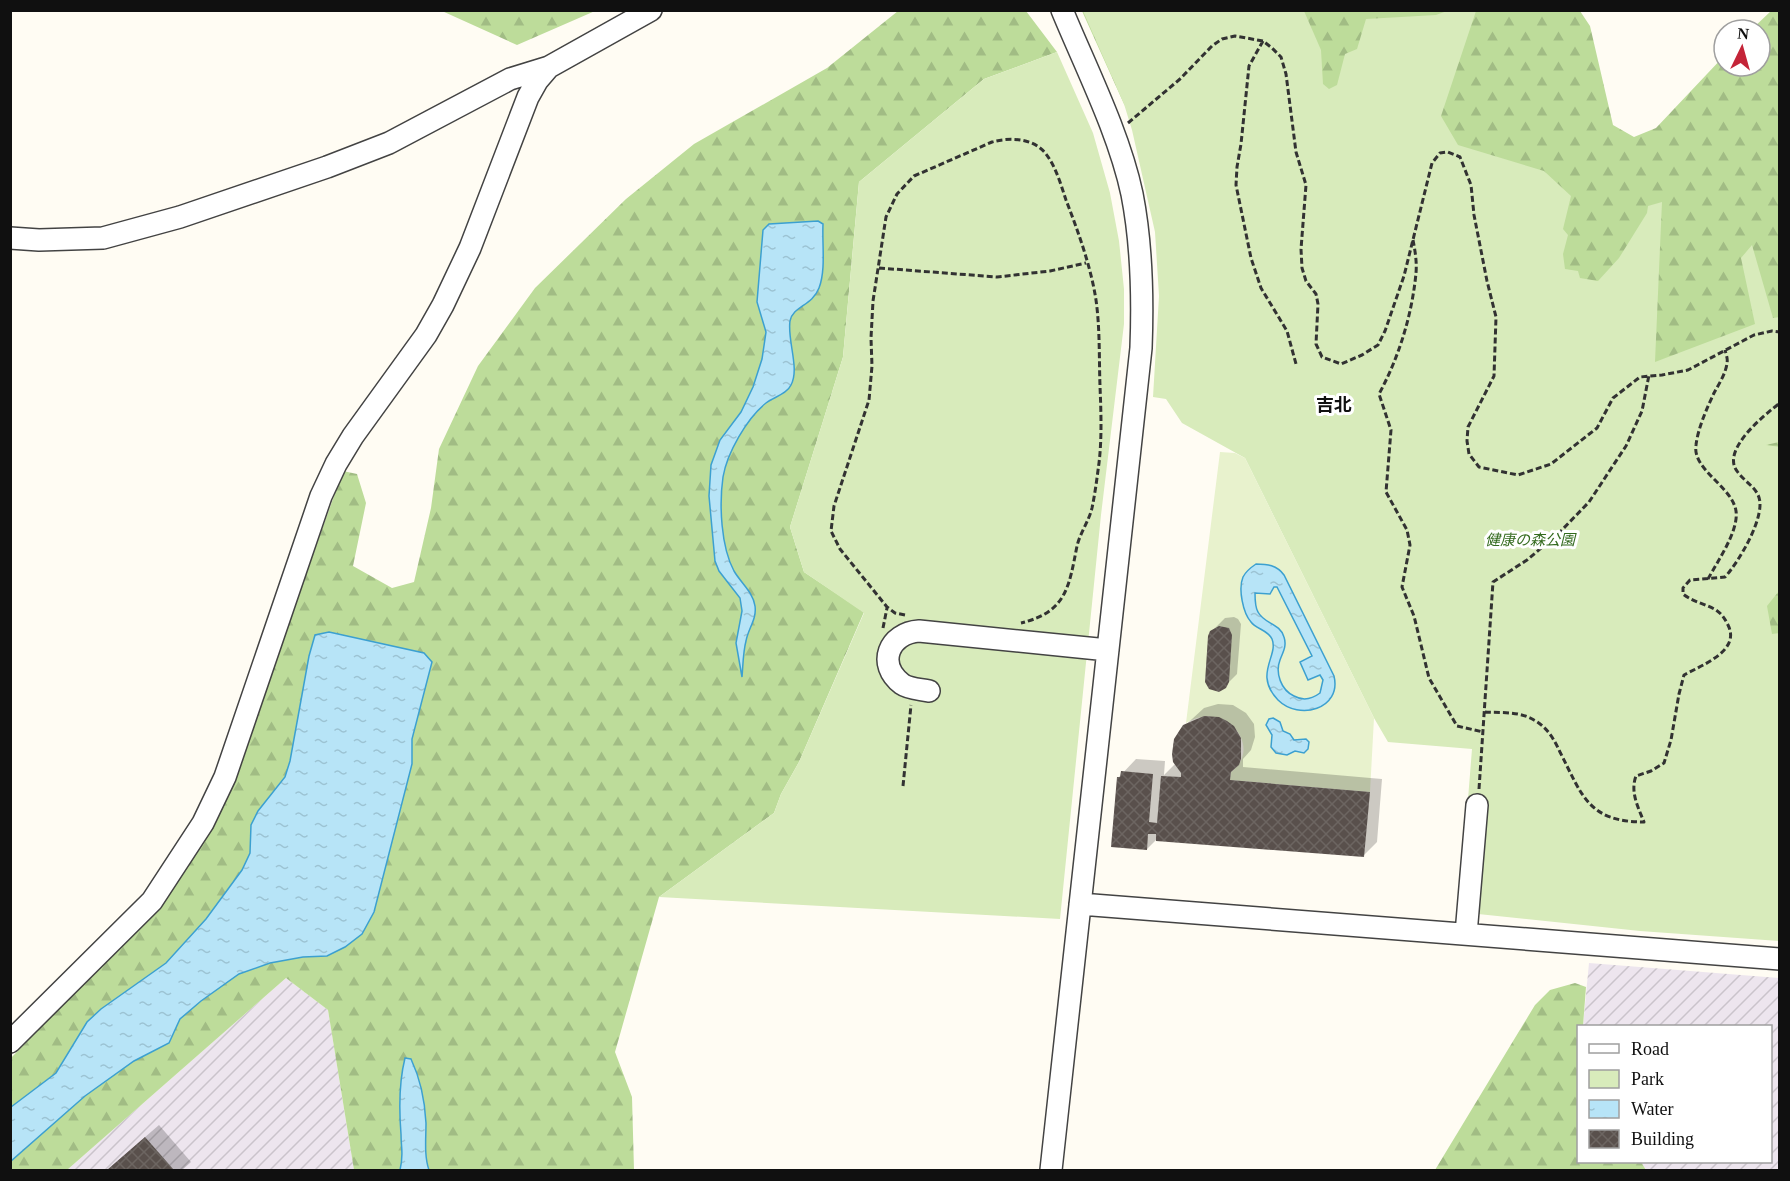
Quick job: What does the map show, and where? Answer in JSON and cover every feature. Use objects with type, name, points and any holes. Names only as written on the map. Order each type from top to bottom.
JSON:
[{"type":"street","points":[[10,238],[39,240],[103,238],[180,217],[327,167],[389,143],[510,79],[549,67],[651,10]]},
{"type":"street","points":[[1051,1170],[1141,348],[1143,294],[1131,192],[1114,135],[1062,10]]},
{"type":"street","points":[[10,1042],[152,901],[203,824],[225,777],[321,496],[352,436],[426,335],[443,306],[470,248],[528,97],[537,81],[549,67]]},
{"type":"street","points":[[929,691],[909,688],[892,673],[889,652],[896,639],[903,634],[919,631],[1108,650]]},
{"type":"street","points":[[1466,934],[1477,805]]},
{"type":"street","points":[[1080,904],[1779,959]]},
{"type":"path","points":[[1128,123],[1180,79],[1212,46],[1222,39],[1235,36],[1263,42],[1281,57],[1286,74],[1296,152],[1306,185],[1301,249],[1302,268],[1306,281],[1316,294],[1318,304],[1316,344],[1322,357],[1341,364],[1378,345],[1404,276],[1432,164],[1440,153],[1448,152],[1460,157],[1471,185],[1486,281],[1496,317],[1494,376],[1468,427],[1469,454],[1479,467],[1518,475],[1551,464],[1597,428],[1613,398],[1640,376],[1688,370],[1754,335],[1772,331],[1779,332]]},
{"type":"path","points":[[1263,42],[1249,66],[1236,185],[1251,258],[1261,288],[1287,331],[1296,364]]},
{"type":"path","points":[[913,615],[895,613],[887,607],[840,549],[831,531],[834,506],[869,400],[873,302],[886,217],[893,199],[904,184],[914,176],[1004,139],[1028,142],[1046,154],[1059,180],[1078,233],[1096,300],[1101,420],[1099,462],[1092,509],[1077,546],[1077,556],[1066,592],[1050,610],[1030,621],[1018,624]]},
{"type":"path","points":[[1413,235],[1416,272],[1408,317],[1397,359],[1379,394],[1387,412],[1391,430],[1386,492],[1407,530],[1410,545],[1409,560],[1402,588],[1414,616],[1429,678],[1457,726],[1483,732]]},
{"type":"path","points":[[879,268],[997,277],[1050,271],[1086,263]]},
{"type":"path","points":[[1707,580],[1729,541],[1736,511],[1731,497],[1701,464],[1696,455],[1695,446],[1708,405],[1725,371],[1728,361],[1725,350]]},
{"type":"path","points":[[1477,805],[1493,582],[1527,560],[1559,533],[1589,502],[1626,446],[1642,411],[1649,375]]},
{"type":"path","points":[[1485,712],[1519,714],[1535,720],[1554,739],[1582,796],[1591,806],[1607,816],[1626,822],[1644,822],[1633,785],[1636,776],[1664,763],[1684,675],[1723,653],[1730,640],[1730,629],[1724,618],[1716,610],[1683,594],[1683,588],[1690,580],[1725,577],[1735,567],[1748,544],[1761,502],[1758,493],[1735,470],[1732,461],[1735,450],[1763,416],[1779,403]]},
{"type":"path","points":[[887,607],[881,633],[889,624]]},
{"type":"path","points":[[898,617],[905,615]]},
{"type":"path","points":[[903,702],[911,704],[903,786]]},
{"type":"shaded area","points":[[1589,963],[1779,978],[1779,1170],[1646,1170],[1642,1163],[1772,1163],[1772,1025],[1583,1025]]},
{"type":"shaded area","points":[[286,978],[328,1010],[354,1170],[67,1170]]},
{"type":"green space","points":[[442,11],[595,11],[517,45]]},
{"type":"green space","points":[[898,11],[1026,11],[1057,52],[984,79],[859,182],[843,357],[790,527],[804,572],[864,612],[799,762],[781,794],[774,813],[659,897],[615,1052],[632,1097],[634,1170],[354,1170],[328,1010],[286,978],[67,1170],[11,1170],[10,1059],[156,909],[232,780],[343,471],[357,474],[366,503],[353,566],[392,588],[414,582],[431,508],[439,449],[478,366],[535,288],[626,199],[694,144],[827,68]]},
{"type":"green space","name":"健康の森公園","points":[[1082,11],[1580,11],[1590,26],[1613,125],[1634,137],[1656,128],[1712,69],[1712,78],[1772,78],[1772,18],[1764,18],[1771,11],[1779,11],[1779,653],[1500,728],[1124,104]]},
{"type":"green space","name":"健康の森公園","points":[[1083,11],[1304,11],[1321,50],[1323,84],[1329,89],[1337,85],[1345,54],[1357,49],[1366,19],[1436,15],[1447,11],[1476,11],[1441,116],[1458,145],[1544,171],[1571,196],[1563,229],[1568,235],[1563,254],[1565,269],[1578,271],[1580,278],[1598,281],[1619,258],[1647,213],[1648,206],[1662,202],[1655,362],[1755,324],[1741,258],[1752,245],[1773,318],[1780,317],[1779,442],[1766,445],[1780,447],[1779,591],[1767,606],[1772,634],[1780,633],[1779,941],[1640,931],[1459,912],[1472,749],[1388,742],[1245,458],[1182,423],[1166,399],[1153,397],[1159,296],[1155,232],[1124,104]]},
{"type":"green space","points":[[1057,52],[1093,133],[1110,193],[1119,241],[1124,289],[1124,324],[1101,515],[1060,919],[659,897],[774,813],[781,794],[799,762],[864,613],[804,572],[790,527],[843,357],[859,182],[984,79]]},
{"type":"green space","points":[[1220,452],[1235,453],[1245,458],[1374,718],[1370,792],[1230,780],[1231,772],[1240,762],[1244,751],[1242,740],[1236,730],[1227,722],[1215,717],[1201,717],[1186,723]]},
{"type":"green space","points":[[1575,983],[1586,987],[1583,1025],[1577,1025],[1577,1163],[1642,1163],[1646,1170],[1435,1170],[1535,1005],[1550,990]]},
{"type":"water","points":[[818,221],[823,224],[821,281],[816,294],[795,312],[790,321],[794,363],[791,385],[783,393],[766,403],[745,427],[733,447],[723,477],[721,513],[726,550],[734,571],[749,592],[755,606],[755,615],[745,645],[742,677],[736,643],[742,611],[740,598],[719,571],[715,561],[709,496],[711,465],[720,440],[741,412],[753,387],[762,359],[766,332],[757,302],[763,230],[769,224]]},
{"type":"water","points":[[1256,564],[1272,566],[1284,575],[1334,676],[1335,687],[1332,697],[1317,708],[1297,710],[1278,700],[1271,691],[1267,674],[1273,645],[1272,639],[1248,618],[1241,594],[1243,577]],"holes":[[[1274,587],[1277,587],[1312,656],[1300,662],[1308,680],[1320,675],[1323,680],[1320,693],[1311,698],[1297,698],[1289,693],[1280,681],[1278,670],[1285,640],[1282,632],[1264,619],[1256,608],[1255,593],[1270,594]]]},
{"type":"water","points":[[329,632],[424,653],[432,662],[412,739],[412,764],[374,912],[362,934],[345,947],[327,956],[303,957],[270,963],[239,974],[180,1019],[169,1043],[134,1061],[85,1096],[11,1161],[11,1107],[56,1073],[87,1022],[101,1009],[166,963],[206,919],[242,870],[250,853],[251,825],[258,811],[285,777],[290,761],[315,635]]},
{"type":"water","points":[[1273,718],[1280,722],[1283,731],[1290,734],[1294,740],[1306,739],[1309,742],[1308,749],[1304,753],[1295,751],[1287,755],[1276,753],[1271,747],[1272,735],[1266,725],[1269,719]]},
{"type":"water","points":[[405,1058],[411,1059],[422,1091],[429,1170],[400,1170],[402,1156],[400,1096]]},
{"type":"building","points":[[1219,626],[1229,628],[1232,635],[1229,682],[1226,688],[1219,692],[1209,689],[1205,682],[1208,636],[1210,631]]},
{"type":"building","points":[[1204,716],[1219,717],[1227,721],[1234,726],[1241,738],[1241,759],[1239,765],[1231,772],[1230,780],[1370,792],[1364,857],[1156,841],[1156,834],[1148,834],[1147,850],[1111,847],[1117,777],[1120,777],[1121,771],[1153,774],[1149,822],[1157,823],[1161,776],[1181,777],[1181,773],[1173,762],[1174,739],[1183,725]]},
{"type":"building","points":[[145,1137],[174,1170],[107,1170]]},
{"type":"district","name":"吉北","points":[[1334,405]]}]
